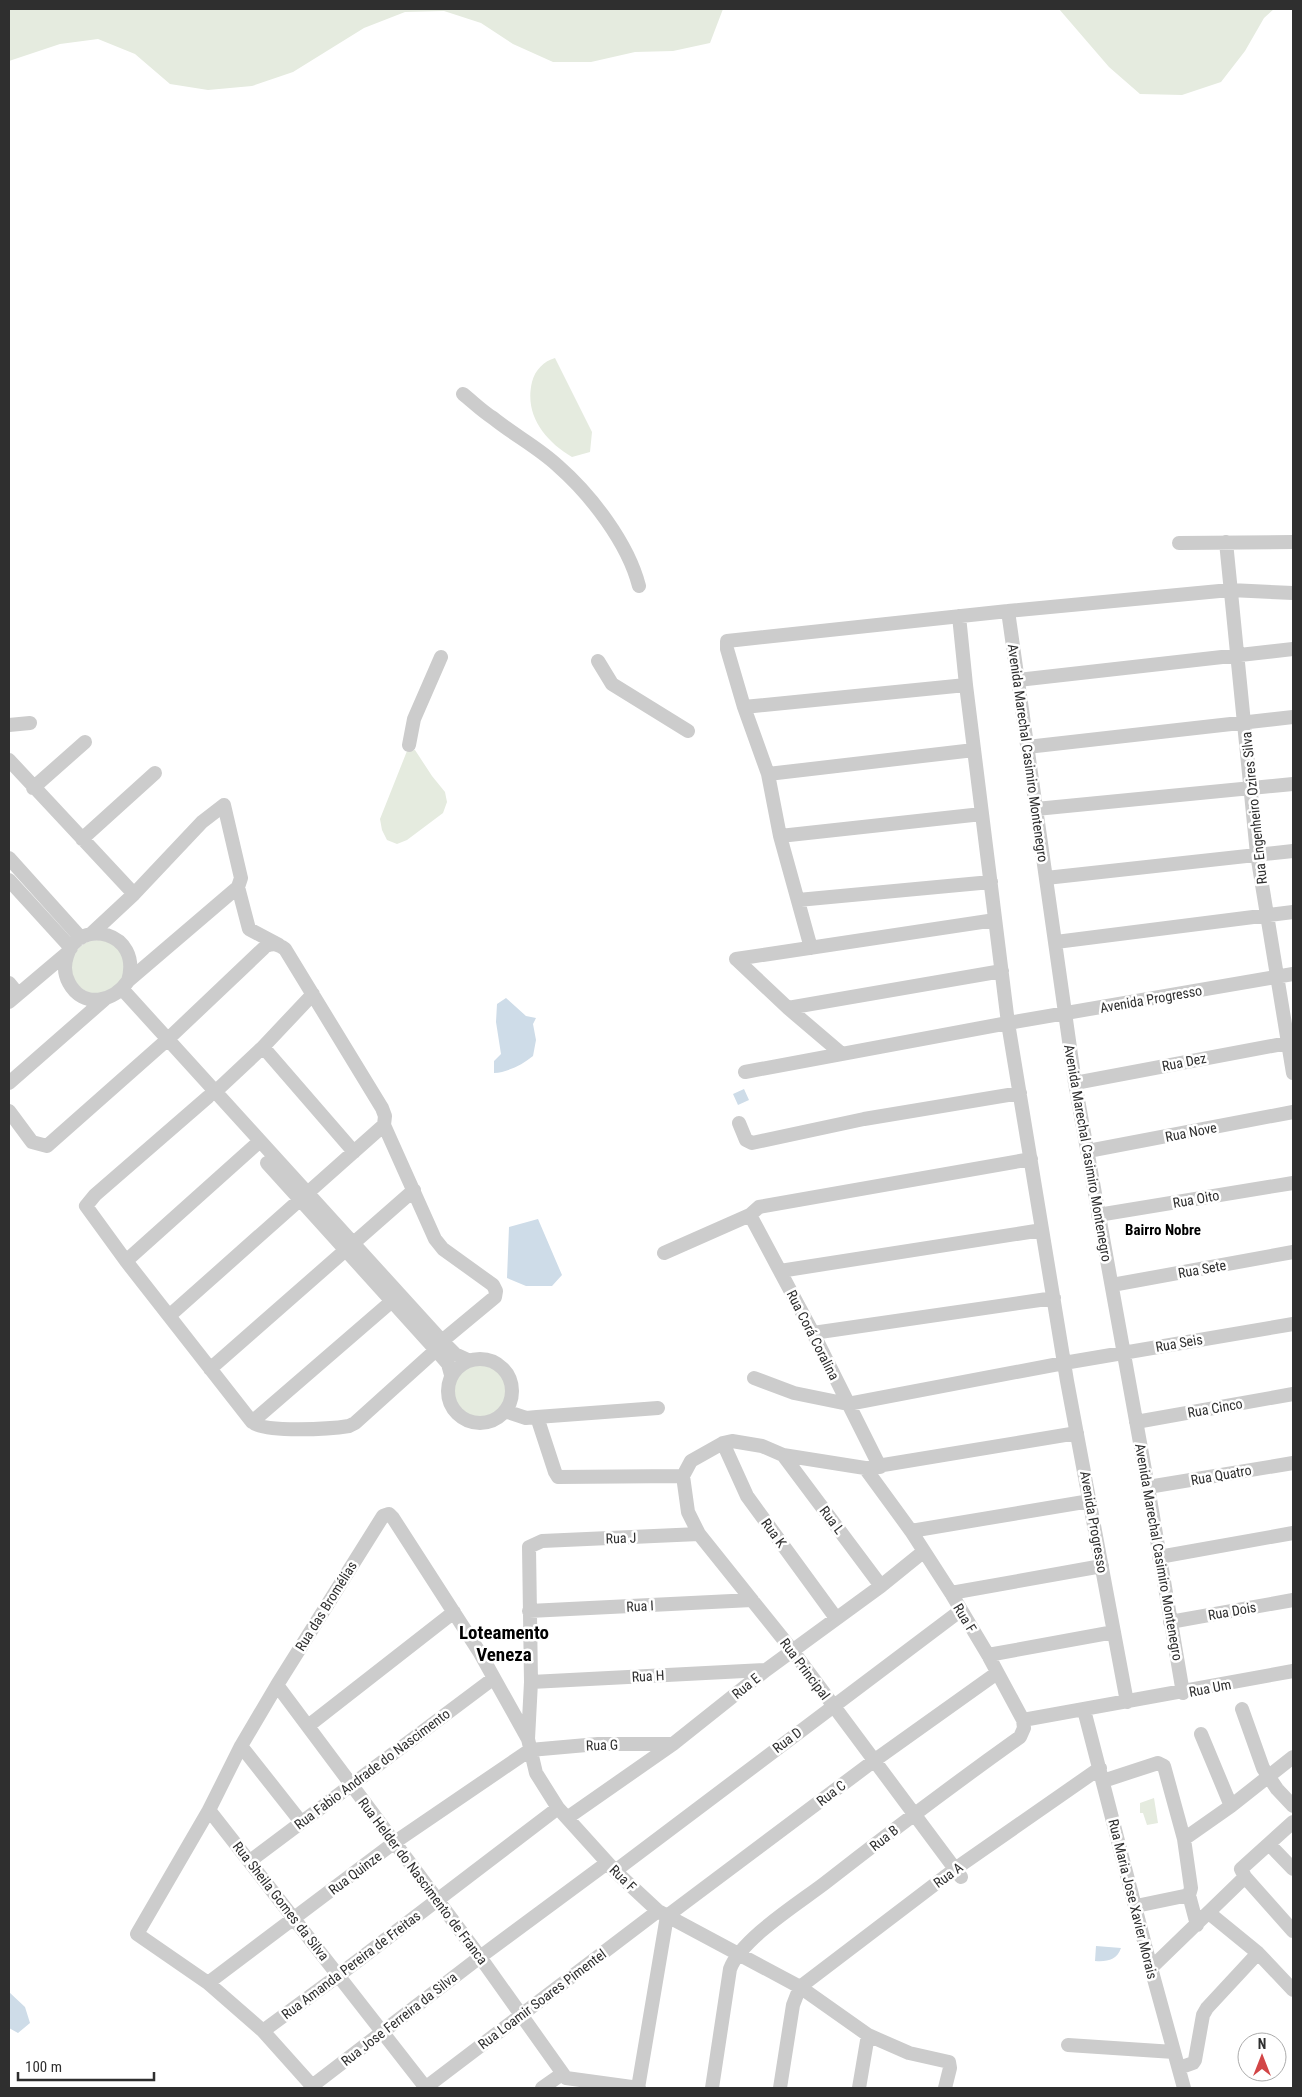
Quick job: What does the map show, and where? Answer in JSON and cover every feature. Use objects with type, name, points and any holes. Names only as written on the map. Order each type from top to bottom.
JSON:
[{"type":"street","points":[[463,394],[558,465],[587,495],[627,553],[635,570],[639,586]]},
{"type":"street","points":[[1179,542],[1293,542]]},
{"type":"street","name":"Rua Engenheiro Ozires Silva","points":[[1226,542],[1257,854],[1277,977],[1291,1042],[1293,1073]]},
{"type":"street","points":[[811,948],[780,836],[768,774],[744,707],[727,649],[727,641],[1008,611],[1230,590],[1293,593]]},
{"type":"street","name":"Avenida Marechal Casimiro Montenegro","points":[[1008,611],[1075,1083],[1183,1693]]},
{"type":"street","name":"Avenida Progresso","points":[[959,616],[1008,1023],[1064,1363],[1127,1702]]},
{"type":"street","points":[[1018,680],[1293,648]]},
{"type":"street","points":[[409,744],[414,719],[441,657]]},
{"type":"street","points":[[598,660],[612,684],[688,730]]},
{"type":"street","points":[[744,707],[966,685]]},
{"type":"street","points":[[1027,747],[1293,717]]},
{"type":"street","points":[[9,725],[30,723]]},
{"type":"street","points":[[33,788],[85,742]]},
{"type":"street","points":[[768,774],[974,750]]},
{"type":"street","points":[[9,760],[33,788],[134,894]]},
{"type":"street","points":[[82,839],[155,772]]},
{"type":"street","points":[[1036,809],[1293,784]]},
{"type":"street","points":[[9,983],[14,998],[134,894],[202,822],[224,805],[241,878],[238,887],[9,1083]]},
{"type":"street","points":[[780,836],[982,814]]},
{"type":"street","points":[[1046,878],[1293,850]]},
{"type":"street","points":[[9,858],[86,936],[107,935],[121,942],[131,960],[131,971],[118,991],[95,1000],[85,997],[76,992],[69,984],[65,974],[65,963],[69,951]]},
{"type":"street","points":[[9,880],[69,951]]},
{"type":"street","points":[[798,900],[991,882]]},
{"type":"street","points":[[238,887],[249,929],[285,949],[382,1108],[385,1116],[384,1124],[430,1230],[443,1249],[493,1285],[496,1291],[495,1297],[355,1423],[349,1426],[270,1429],[257,1426],[252,1422],[126,1261],[86,1206],[95,1195],[212,1095],[263,1047],[312,994]]},
{"type":"street","points":[[1056,942],[1293,912]]},
{"type":"street","points":[[842,1054],[788,1008],[736,959],[995,920]]},
{"type":"street","points":[[9,1111],[32,1142],[47,1146],[164,1042],[266,946],[279,945]]},
{"type":"street","points":[[788,1008],[1002,971]]},
{"type":"street","name":"Avenida Progresso","points":[[744,1072],[1008,1023],[1293,974]]},
{"type":"street","points":[[118,991],[439,1346],[451,1375]]},
{"type":"street","name":"Rua Dez","points":[[1075,1083],[1291,1042]]},
{"type":"street","points":[[263,1047],[354,1152]]},
{"type":"street","points":[[739,1124],[746,1140],[752,1143],[864,1119],[1020,1092]]},
{"type":"street","name":"Rua Nove","points":[[1088,1151],[1293,1112]]},
{"type":"street","points":[[169,1316],[384,1124]]},
{"type":"street","points":[[126,1261],[257,1144]]},
{"type":"street","points":[[664,1252],[754,1211],[1031,1159]]},
{"type":"street","name":"Rua Oito","points":[[1098,1215],[1293,1183]]},
{"type":"street","points":[[210,1368],[414,1190]]},
{"type":"street","name":"Rua Corá Coralina","points":[[754,1211],[780,1271],[880,1467]]},
{"type":"street","points":[[780,1271],[1042,1230]]},
{"type":"street","name":"Rua Sete","points":[[1112,1285],[1293,1252]]},
{"type":"street","points":[[252,1422],[395,1298]]},
{"type":"street","points":[[813,1334],[1054,1298]]},
{"type":"street","name":"Rua Seis","points":[[848,1404],[1064,1363],[1293,1324]]},
{"type":"street","points":[[439,1346],[468,1360]]},
{"type":"street","points":[[480,1358],[491,1360],[501,1366],[508,1374],[512,1385],[512,1396],[505,1411],[492,1421],[469,1422],[459,1416],[452,1408],[448,1397],[451,1375],[468,1360],[480,1358]]},
{"type":"street","points":[[754,1378],[794,1393],[848,1404]]},
{"type":"street","name":"Rua Cinco","points":[[1136,1422],[1293,1394]]},
{"type":"street","points":[[505,1411],[526,1418],[658,1408]]},
{"type":"street","points":[[537,1417],[558,1477],[683,1476],[691,1462],[723,1443],[732,1441],[762,1446],[783,1454],[865,1468],[1077,1433]]},
{"type":"street","name":"Rua K","points":[[723,1443],[747,1496],[836,1618]]},
{"type":"street","name":"Rua L","points":[[783,1454],[881,1586]]},
{"type":"street","name":"Rua Quatro","points":[[1148,1487],[1293,1463]]},
{"type":"street","name":"Rua F","points":[[865,1468],[911,1531],[951,1593],[988,1655],[1023,1720]]},
{"type":"street","name":"Rua Principal","points":[[683,1476],[688,1512],[699,1534],[792,1650],[958,1873]]},
{"type":"street","points":[[911,1531],[1090,1501]]},
{"type":"street","name":"Rua das Bromélias","points":[[208,1984],[137,1934],[209,1810],[242,1746],[277,1685],[382,1516],[389,1514],[393,1518],[454,1612],[494,1678],[529,1744]]},
{"type":"street","points":[[1159,1557],[1293,1533]]},
{"type":"street","name":"Rua J","points":[[542,1541],[699,1534]]},
{"type":"street","name":"Rua F","points":[[542,1541],[532,1544],[528,1551],[529,1744],[536,1772],[562,1813],[611,1867],[662,1914],[800,1987],[868,2035],[909,2053],[950,2063],[945,2088]]},
{"type":"street","name":"Rua E","points":[[562,1813],[673,1744],[792,1650],[881,1586],[923,1552]]},
{"type":"street","points":[[951,1593],[1102,1566]]},
{"type":"street","name":"Rua I","points":[[529,1611],[752,1600]]},
{"type":"street","name":"Rua Dois","points":[[1170,1622],[1293,1600]]},
{"type":"street","name":"Rua D","points":[[611,1867],[960,1611]]},
{"type":"street","points":[[308,1726],[454,1612]]},
{"type":"street","points":[[988,1655],[1114,1632]]},
{"type":"street","name":"Rua H","points":[[530,1682],[766,1670]]},
{"type":"street","name":"Rua Um","points":[[1084,1710],[1293,1672]]},
{"type":"street","name":"Rua C","points":[[662,1914],[997,1673]]},
{"type":"street","name":"Rua Fabio Andrade do Nascimento","points":[[250,1861],[494,1678]]},
{"type":"street","name":"Rua Helder do Nascimento de Franca","points":[[277,1685],[522,2014],[565,2080]]},
{"type":"street","points":[[1242,1709],[1258,1760],[1268,1778],[1293,1806]]},
{"type":"street","points":[[1023,1720],[1084,1710]]},
{"type":"street","name":"Rua Maria Jose Xavier Morais","points":[[1084,1710],[1184,2088]]},
{"type":"street","name":"Rua B","points":[[738,1954],[767,1928],[915,1814],[1020,1737],[1024,1728],[1023,1720]]},
{"type":"street","points":[[1201,1734],[1231,1806]]},
{"type":"street","name":"Rua G","points":[[529,1744],[673,1744]]},
{"type":"street","name":"Rua Quinze","points":[[208,1984],[395,1842],[529,1744]]},
{"type":"street","points":[[242,1746],[301,1822]]},
{"type":"street","points":[[1196,1924],[1190,1895],[1191,1888],[1184,1839],[1231,1806],[1293,1757]]},
{"type":"street","name":"Rua A","points":[[800,1987],[958,1873],[1101,1774],[1158,1763],[1162,1764],[1184,1839]]},
{"type":"street","name":"Rua Sheila Gomes da Silva","points":[[209,1810],[340,1975],[426,2088]]},
{"type":"street","name":"Rua Amanda Pereira de Freitas","points":[[263,2031],[340,1975],[437,1900],[562,1813]]},
{"type":"street","points":[[1151,1968],[1209,1913],[1244,1871],[1293,1822]]},
{"type":"street","points":[[1269,1844],[1293,1869]]},
{"type":"street","name":"Rua Jose Ferreira da Silva","points":[[313,2087],[480,1957],[611,1867]]},
{"type":"street","points":[[1244,1871],[1293,1931]]},
{"type":"street","points":[[1136,1906],[1190,1895]]},
{"type":"street","points":[[1209,1913],[1258,1953],[1293,1990]]},
{"type":"street","points":[[542,2088],[565,2080],[638,2088],[662,1914]]},
{"type":"street","name":"Rua Loamir Soares Pimentel","points":[[426,2088],[522,2014],[662,1914]]},
{"type":"street","points":[[1179,2068],[1193,2063],[1195,2060],[1203,2015],[1207,2008],[1258,1953]]},
{"type":"street","points":[[712,2088],[730,1969],[738,1954]]},
{"type":"street","points":[[208,1984],[263,2031],[313,2087]]},
{"type":"street","points":[[780,2088],[792,2005],[800,1987]]},
{"type":"street","points":[[859,2088],[868,2035]]},
{"type":"street","points":[[1068,2045],[1174,2052]]},
{"type":"shaded area","points":[[9,9],[723,9],[710,43],[673,51],[635,52],[591,62],[553,62],[513,44],[481,23],[444,11],[405,12],[364,28],[293,72],[252,86],[208,90],[170,84],[135,54],[98,39],[60,44],[9,61]]},
{"type":"shaded area","points":[[1059,9],[1274,9],[1264,18],[1245,51],[1221,82],[1182,95],[1140,94],[1109,67]]},
{"type":"shaded area","points":[[555,358],[592,432],[590,452],[572,457],[562,451],[545,435],[534,416],[531,405],[530,394],[535,374],[544,364]]},
{"type":"shaded area","points":[[415,750],[445,792],[447,802],[443,813],[407,840],[397,844],[387,840],[382,830],[380,819],[407,751]]},
{"type":"shaded area","points":[[98,940],[108,942],[117,948],[123,957],[125,967],[123,977],[117,986],[108,992],[98,994],[88,992],[79,986],[73,977],[71,967],[73,957],[79,948],[88,942]]},
{"type":"shaded area","points":[[506,998],[526,1016],[536,1018],[533,1024],[536,1040],[533,1056],[515,1068],[494,1073],[494,1061],[501,1054],[496,1022],[497,1004]]},
{"type":"shaded area","points":[[744,1089],[749,1100],[738,1105],[733,1094]]},
{"type":"shaded area","points":[[538,1219],[562,1275],[552,1286],[526,1286],[507,1278],[509,1227]]},
{"type":"shaded area","points":[[480,1363],[491,1365],[500,1371],[506,1380],[508,1391],[506,1402],[500,1411],[491,1417],[480,1419],[469,1417],[460,1411],[454,1402],[452,1391],[454,1380],[460,1371],[469,1365]]},
{"type":"shaded area","points":[[1154,1798],[1158,1823],[1147,1825],[1143,1813],[1140,1813],[1140,1803]]},
{"type":"shaded area","points":[[1096,1946],[1121,1948],[1114,1958],[1095,1961]]},
{"type":"shaded area","points":[[9,1992],[25,2007],[30,2023],[18,2033],[9,2028]]},
{"type":"district","name":"Bairro Nobre","points":[[1163,1230]]},
{"type":"district","name":"Loteamento Veneza","points":[[504,1643]]}]
